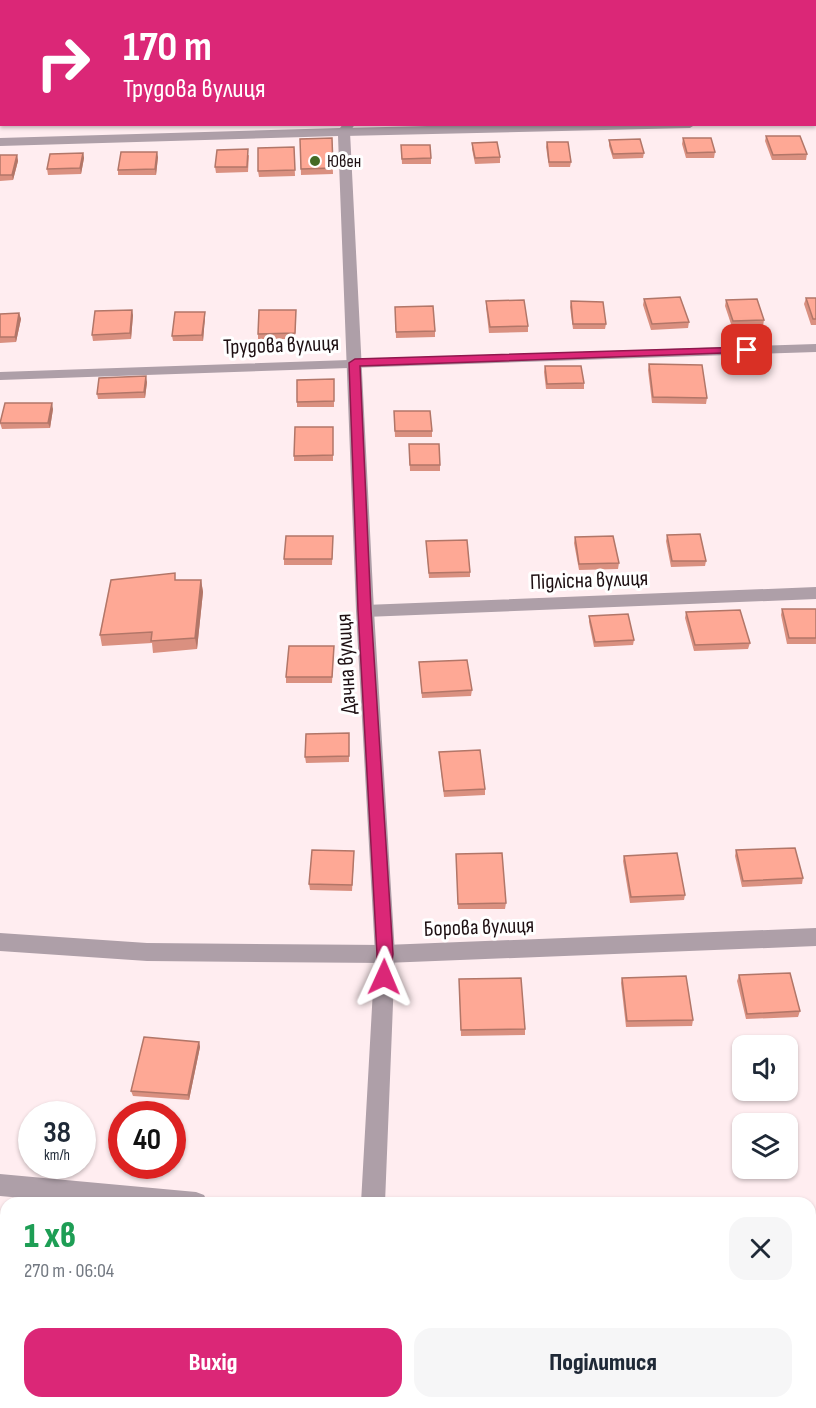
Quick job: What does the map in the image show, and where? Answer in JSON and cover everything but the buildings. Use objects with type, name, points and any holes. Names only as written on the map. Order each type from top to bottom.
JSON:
[{"type":"street","points":[[0,142],[346,128],[518,126]]},
{"type":"street","name":"Дачна вулиця","points":[[346,128],[364,610],[385,954],[373,1197]]},
{"type":"street","name":"Трудова вулиця","points":[[0,376],[816,348]]},
{"type":"street","name":"Підлісна вулиця","points":[[364,610],[816,593]]},
{"type":"street","name":"Борова вулиця","points":[[0,942],[147,952],[385,954],[816,937]]},
{"type":"street","points":[[0,1185],[131,1197]]},
{"type":"place","name":"Ювен","points":[[315,161]]},
{"type":"route","points":[[384,977],[385,954],[364,610],[355,363],[747,350]]}]
